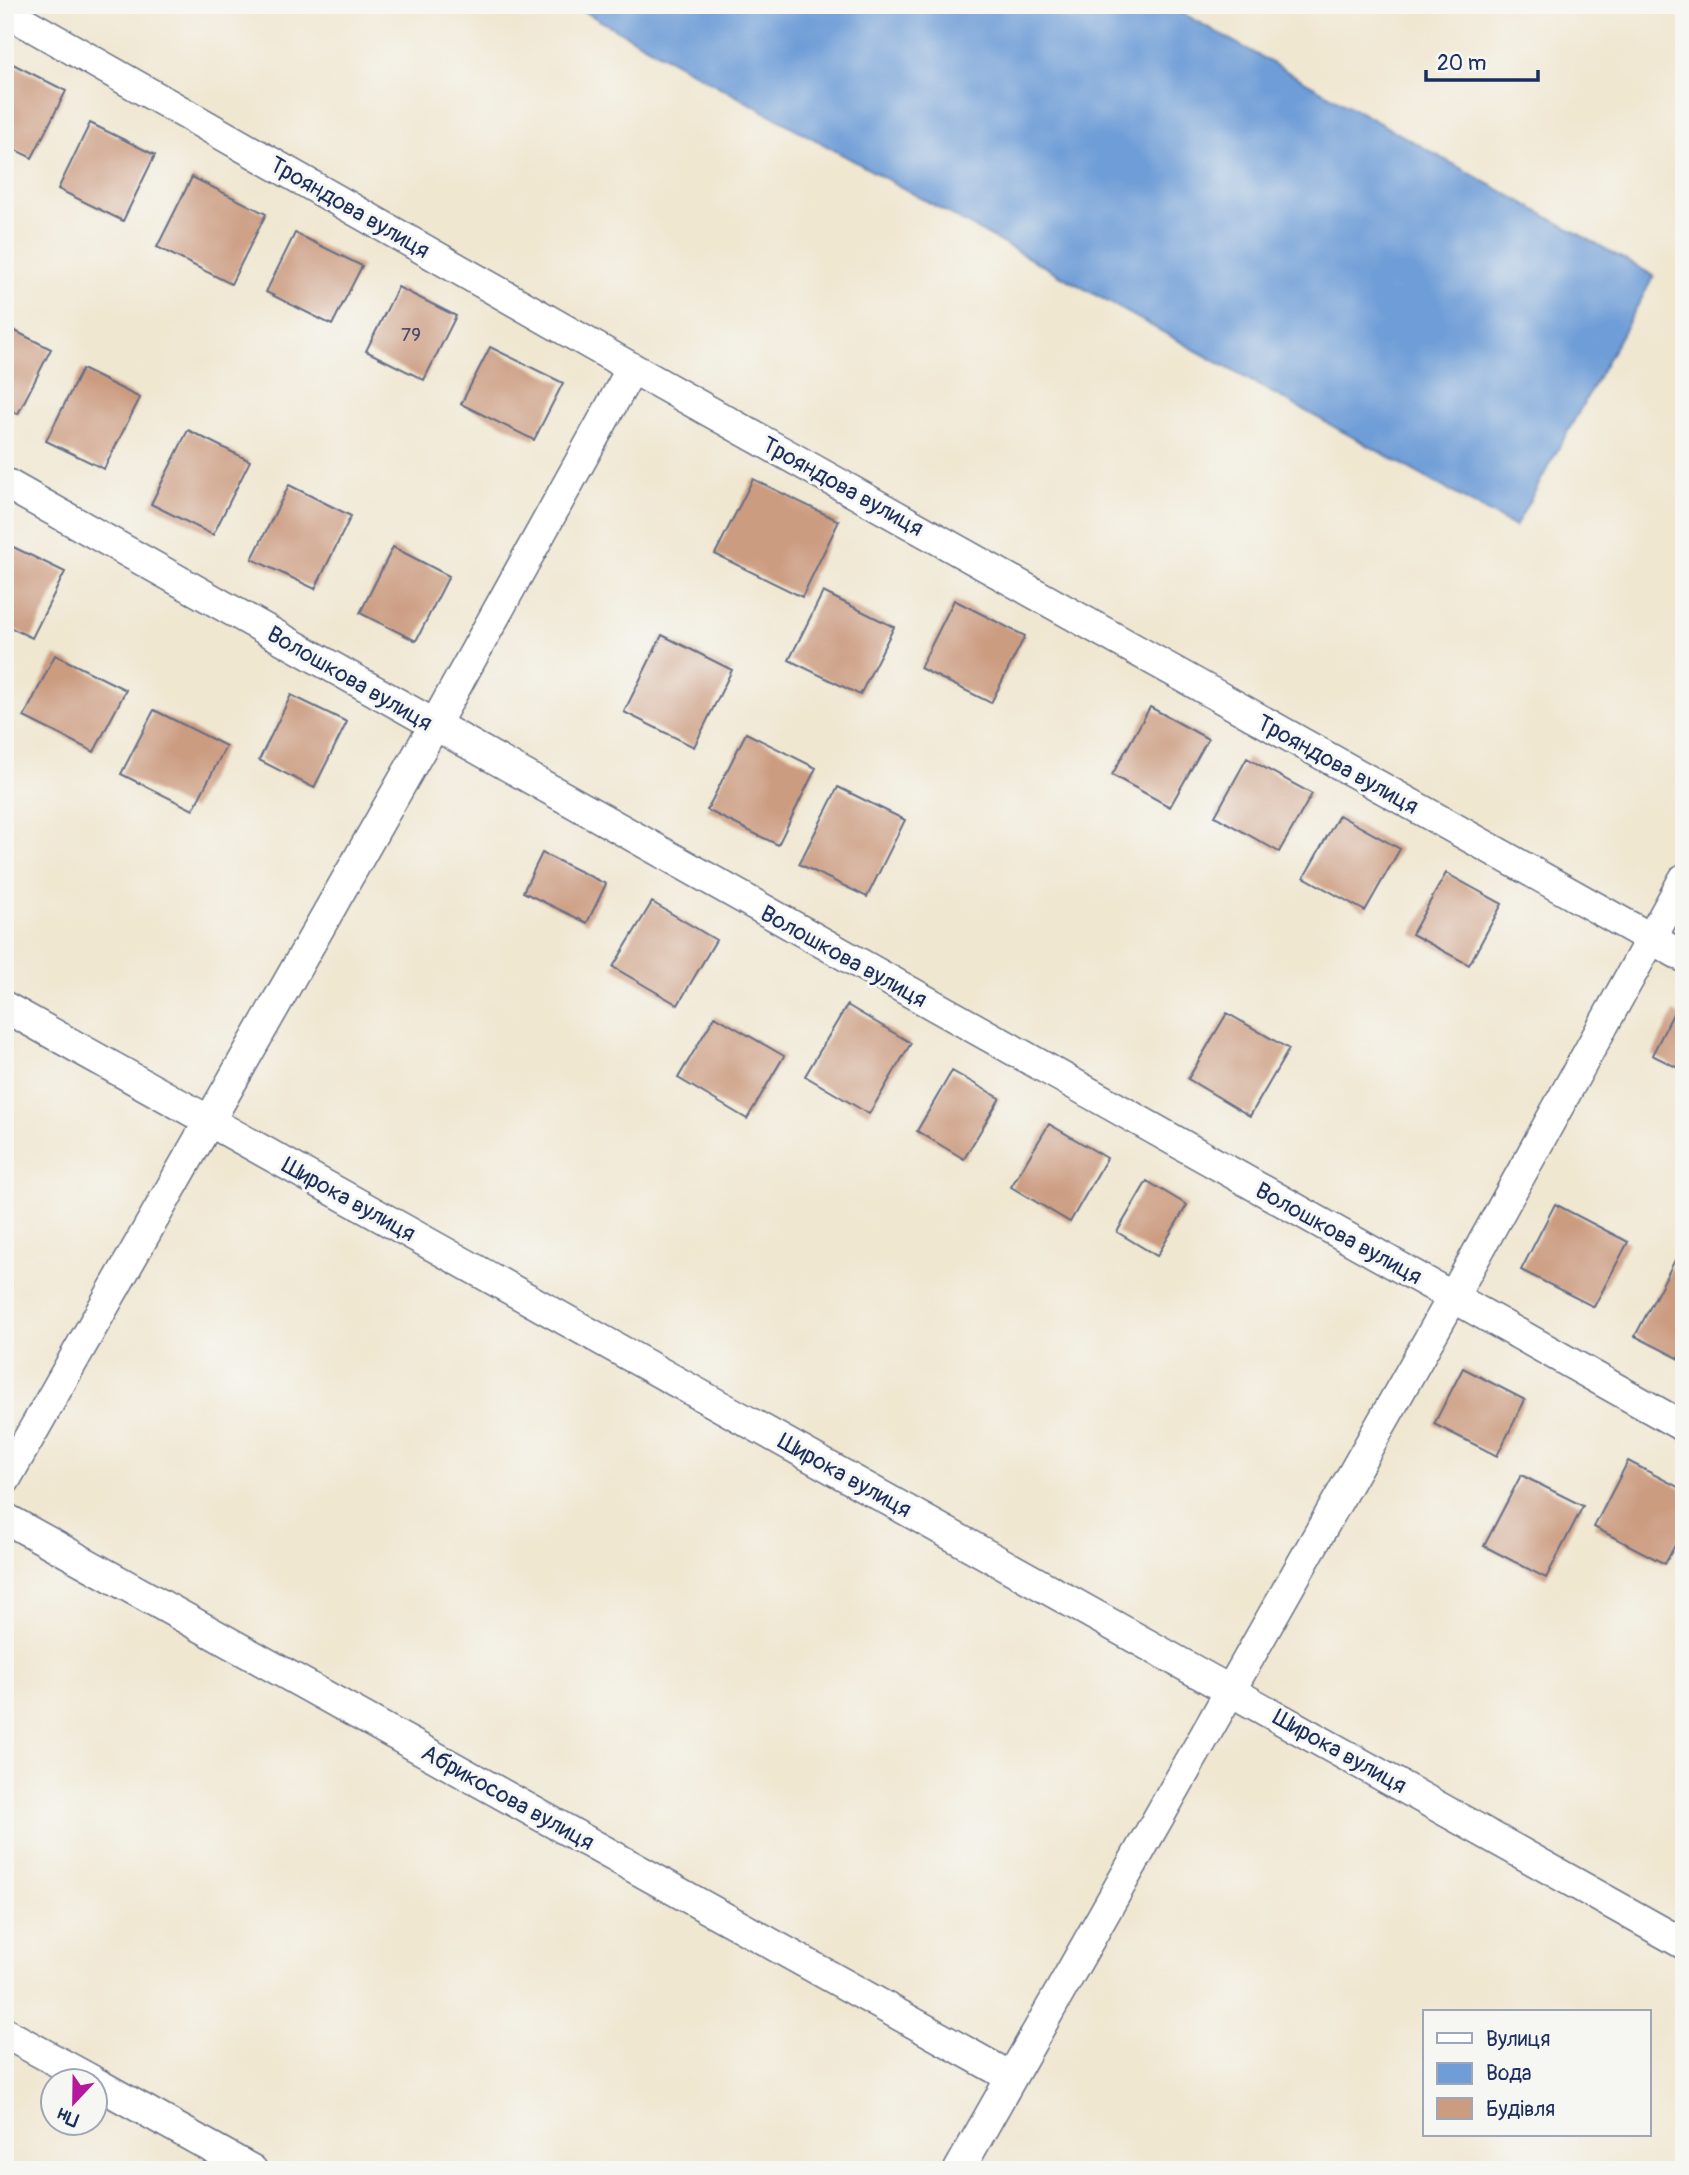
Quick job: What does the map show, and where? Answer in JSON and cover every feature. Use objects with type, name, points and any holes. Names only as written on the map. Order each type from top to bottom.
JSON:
[{"type":"street","name":"Трояндова вулиця","points":[[5,11],[632,368],[1684,957]]},
{"type":"street","points":[[5,1480],[435,726],[632,368]]},
{"type":"street","name":"Волошкова вулиця","points":[[5,483],[1684,1427]]},
{"type":"street","points":[[959,2170],[1453,1297],[1684,879]]},
{"type":"street","name":"Широка вулиця","points":[[5,1007],[1684,1944]]},
{"type":"street","name":"Абрикосова вулиця","points":[[5,1518],[1011,2077]]},
{"type":"street","points":[[5,2033],[64,2066]]},
{"type":"street","points":[[108,2090],[252,2170]]},
{"type":"water","points":[[572,5],[1168,5],[1654,276],[1515,527]]},
{"type":"building","points":[[7,61],[66,91],[32,158],[5,145]]},
{"type":"building","points":[[90,123],[155,155],[123,221],[58,189]]},
{"type":"building","points":[[192,177],[266,214],[231,284],[157,247]]},
{"type":"building","points":[[295,233],[362,266],[332,325],[266,292]]},
{"type":"building","points":[[398,287],[456,316],[424,380],[366,351]]},
{"type":"building","points":[[5,326],[51,349],[18,414],[5,408]]},
{"type":"building","points":[[490,347],[563,383],[534,440],[461,404]]},
{"type":"building","points":[[82,369],[140,398],[104,469],[46,441]]},
{"type":"building","points":[[188,430],[250,461],[213,535],[151,504]]},
{"type":"building","points":[[753,479],[839,521],[802,597],[715,554]]},
{"type":"building","points":[[289,485],[351,516],[315,589],[252,559]]},
{"type":"building","points":[[5,543],[65,572],[32,638],[5,625]]},
{"type":"building","points":[[393,547],[449,576],[416,641],[360,613]]},
{"type":"building","points":[[823,592],[894,627],[860,695],[789,660]]},
{"type":"building","points":[[954,600],[1025,636],[991,703],[920,668]]},
{"type":"building","points":[[662,635],[732,670],[694,747],[624,712]]},
{"type":"building","points":[[55,655],[126,690],[94,752],[24,717]]},
{"type":"building","points":[[291,695],[347,722],[314,788],[259,760]]},
{"type":"building","points":[[1150,707],[1208,739],[1170,807],[1112,775]]},
{"type":"building","points":[[154,710],[226,746],[193,810],[121,774]]},
{"type":"building","points":[[746,733],[816,768],[778,845],[707,810]]},
{"type":"building","points":[[1247,758],[1312,794],[1279,852],[1215,816]]},
{"type":"building","points":[[838,787],[905,820],[867,897],[799,864]]},
{"type":"building","points":[[1339,815],[1400,849],[1365,911],[1304,877]]},
{"type":"building","points":[[542,853],[606,884],[587,923],[523,892]]},
{"type":"building","points":[[1446,873],[1502,904],[1469,965],[1412,934]]},
{"type":"building","points":[[652,902],[716,940],[678,1005],[613,967]]},
{"type":"building","points":[[847,1005],[911,1043],[869,1114],[805,1076]]},
{"type":"building","points":[[1674,1012],[1684,1018],[1682,1070],[1652,1055]]},
{"type":"building","points":[[1227,1013],[1289,1049],[1250,1116],[1188,1079]]},
{"type":"building","points":[[715,1016],[784,1056],[747,1119],[678,1078]]},
{"type":"building","points":[[952,1071],[1000,1098],[964,1159],[917,1131]]},
{"type":"building","points":[[1049,1124],[1107,1158],[1070,1222],[1011,1187]]},
{"type":"building","points":[[1147,1181],[1187,1205],[1157,1256],[1117,1232]]},
{"type":"building","points":[[1555,1204],[1628,1242],[1594,1307],[1521,1270]]},
{"type":"building","points":[[1675,1260],[1684,1264],[1684,1361],[1635,1336]]},
{"type":"building","points":[[1463,1368],[1525,1400],[1497,1456],[1434,1424]]},
{"type":"building","points":[[1628,1461],[1684,1490],[1684,1528],[1665,1564],[1594,1527]]},
{"type":"building","points":[[1521,1475],[1583,1506],[1546,1578],[1484,1546]]}]
